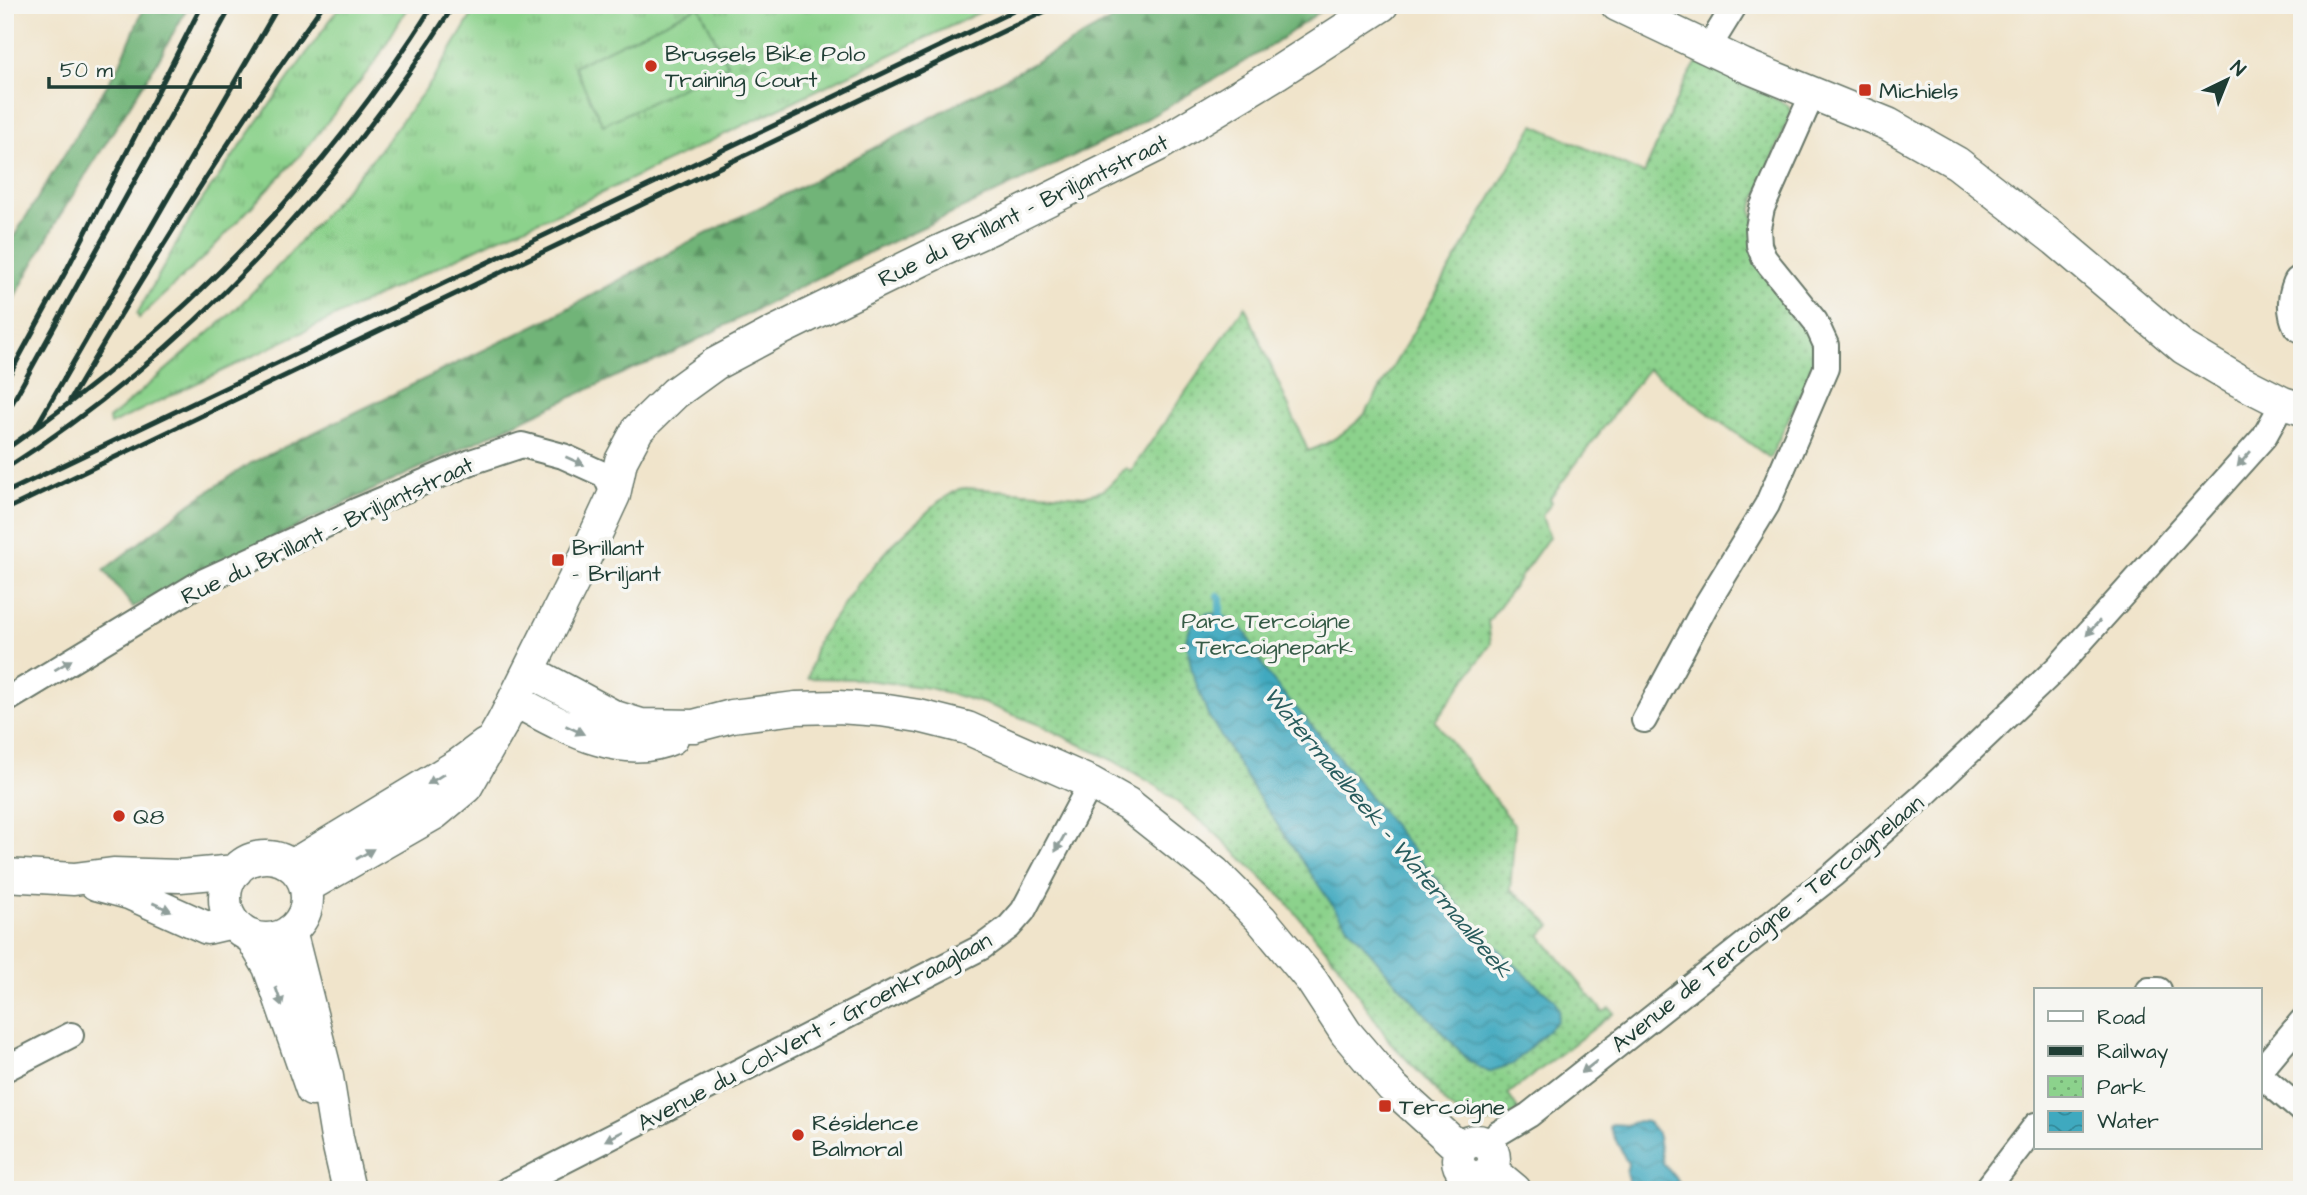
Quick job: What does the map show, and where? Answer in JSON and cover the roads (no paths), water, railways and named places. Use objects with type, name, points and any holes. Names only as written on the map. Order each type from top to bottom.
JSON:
[{"type":"highway","points":[[2302,285],[2298,299],[2302,323]]},
{"type":"street","name":"Rue du Brillant - Briljantstraat","points":[[299,877],[435,813],[466,787],[558,614],[614,495],[637,469],[653,438],[662,406],[675,393],[715,364],[775,332],[989,229],[1169,138],[1382,5]]},
{"type":"street","points":[[1618,5],[1743,65],[1888,124],[1957,163],[2056,240],[2184,348],[2234,378],[2292,406]]},
{"type":"street","points":[[1709,47],[1735,5]]},
{"type":"street","points":[[1644,720],[1706,605],[1768,505],[1826,368],[1826,345],[1815,321],[1764,258],[1759,245],[1758,228],[1762,208],[1812,93]]},
{"type":"street","name":"Avenue de Tercoigne - Tercoignelaan","points":[[1471,1165],[1499,1133],[1529,1115],[1834,874],[1923,796],[2066,657],[2292,406]]},
{"type":"street","name":"Rue du Brillant - Briljantstraat","points":[[5,701],[200,583],[358,510],[471,462],[522,445],[563,456],[605,475],[614,495]]},
{"type":"street","points":[[529,671],[615,718],[641,725],[694,726]]},
{"type":"street","points":[[514,700],[592,738],[624,744],[668,740],[694,726],[732,716],[796,708],[881,710],[967,728],[1091,783],[1128,804],[1215,873],[1261,919],[1312,981],[1346,1032],[1392,1087],[1471,1165],[1516,1190]]},
{"type":"street","name":"Avenue du Col-Vert - Groenkraaglaan","points":[[507,1190],[982,947],[1009,927],[1023,911],[1091,783]]},
{"type":"street","points":[[75,879],[129,893],[207,928],[242,929],[270,939],[290,931],[303,915],[307,902],[299,877],[281,860],[263,857],[251,860],[236,871],[229,881],[226,906],[242,929],[269,967],[309,1083],[337,1138]]},
{"type":"street","points":[[5,875],[75,879],[113,874],[180,876],[236,871]]},
{"type":"street","points":[[290,931],[327,1077],[349,1190]]},
{"type":"street","points":[[2262,1071],[2302,1021]]},
{"type":"street","points":[[5,1069],[71,1035]]},
{"type":"street","points":[[2262,1075],[2302,1111]]},
{"type":"street","points":[[1986,1190],[2034,1128]]},
{"type":"water","points":[[1208,613],[1223,616],[1242,628],[1270,677],[1421,861],[1497,947],[1554,999],[1559,1010],[1557,1021],[1513,1064],[1488,1072],[1469,1061],[1384,969],[1339,915],[1254,790],[1208,715],[1192,672],[1186,638],[1193,621]]},
{"type":"water","points":[[1638,1121],[1648,1122],[1657,1132],[1663,1163],[1685,1190],[1630,1190],[1626,1172],[1628,1164],[1609,1127],[1612,1124],[1626,1125]]},
{"type":"waterway","name":"Watermaelbeek - Watermaalbeek","points":[[1218,596],[1223,623]]},
{"type":"railway","points":[[5,383],[66,271],[202,5]]},
{"type":"railway","points":[[5,416],[232,5]]},
{"type":"railway","points":[[36,427],[279,5]]},
{"type":"railway","points":[[70,400],[192,200],[323,5]]},
{"type":"railway","points":[[5,450],[68,404],[128,355],[186,304],[242,249],[294,192],[343,132],[390,70],[433,5]]},
{"type":"railway","points":[[5,469],[72,423],[136,373],[197,319],[255,261],[361,138],[454,5]]},
{"type":"railway","points":[[5,493],[1026,5]]},
{"type":"railway","points":[[5,510],[1058,5]]},
{"type":"place","name":"Brussels Bike Polo Training Court","points":[[651,66]]},
{"type":"place","name":"Michiels","points":[[1865,90]]},
{"type":"place","name":"Brillant - Briljant","points":[[558,560]]},
{"type":"place","name":"Q8","points":[[119,816]]},
{"type":"place","name":"Tercoigne","points":[[1385,1106]]},
{"type":"place","name":"Résidence Balmoral","points":[[798,1135]]},
{"type":"park label","name":"Parc Tercoigne - Tercoignepark","points":[[1266,633]]}]
